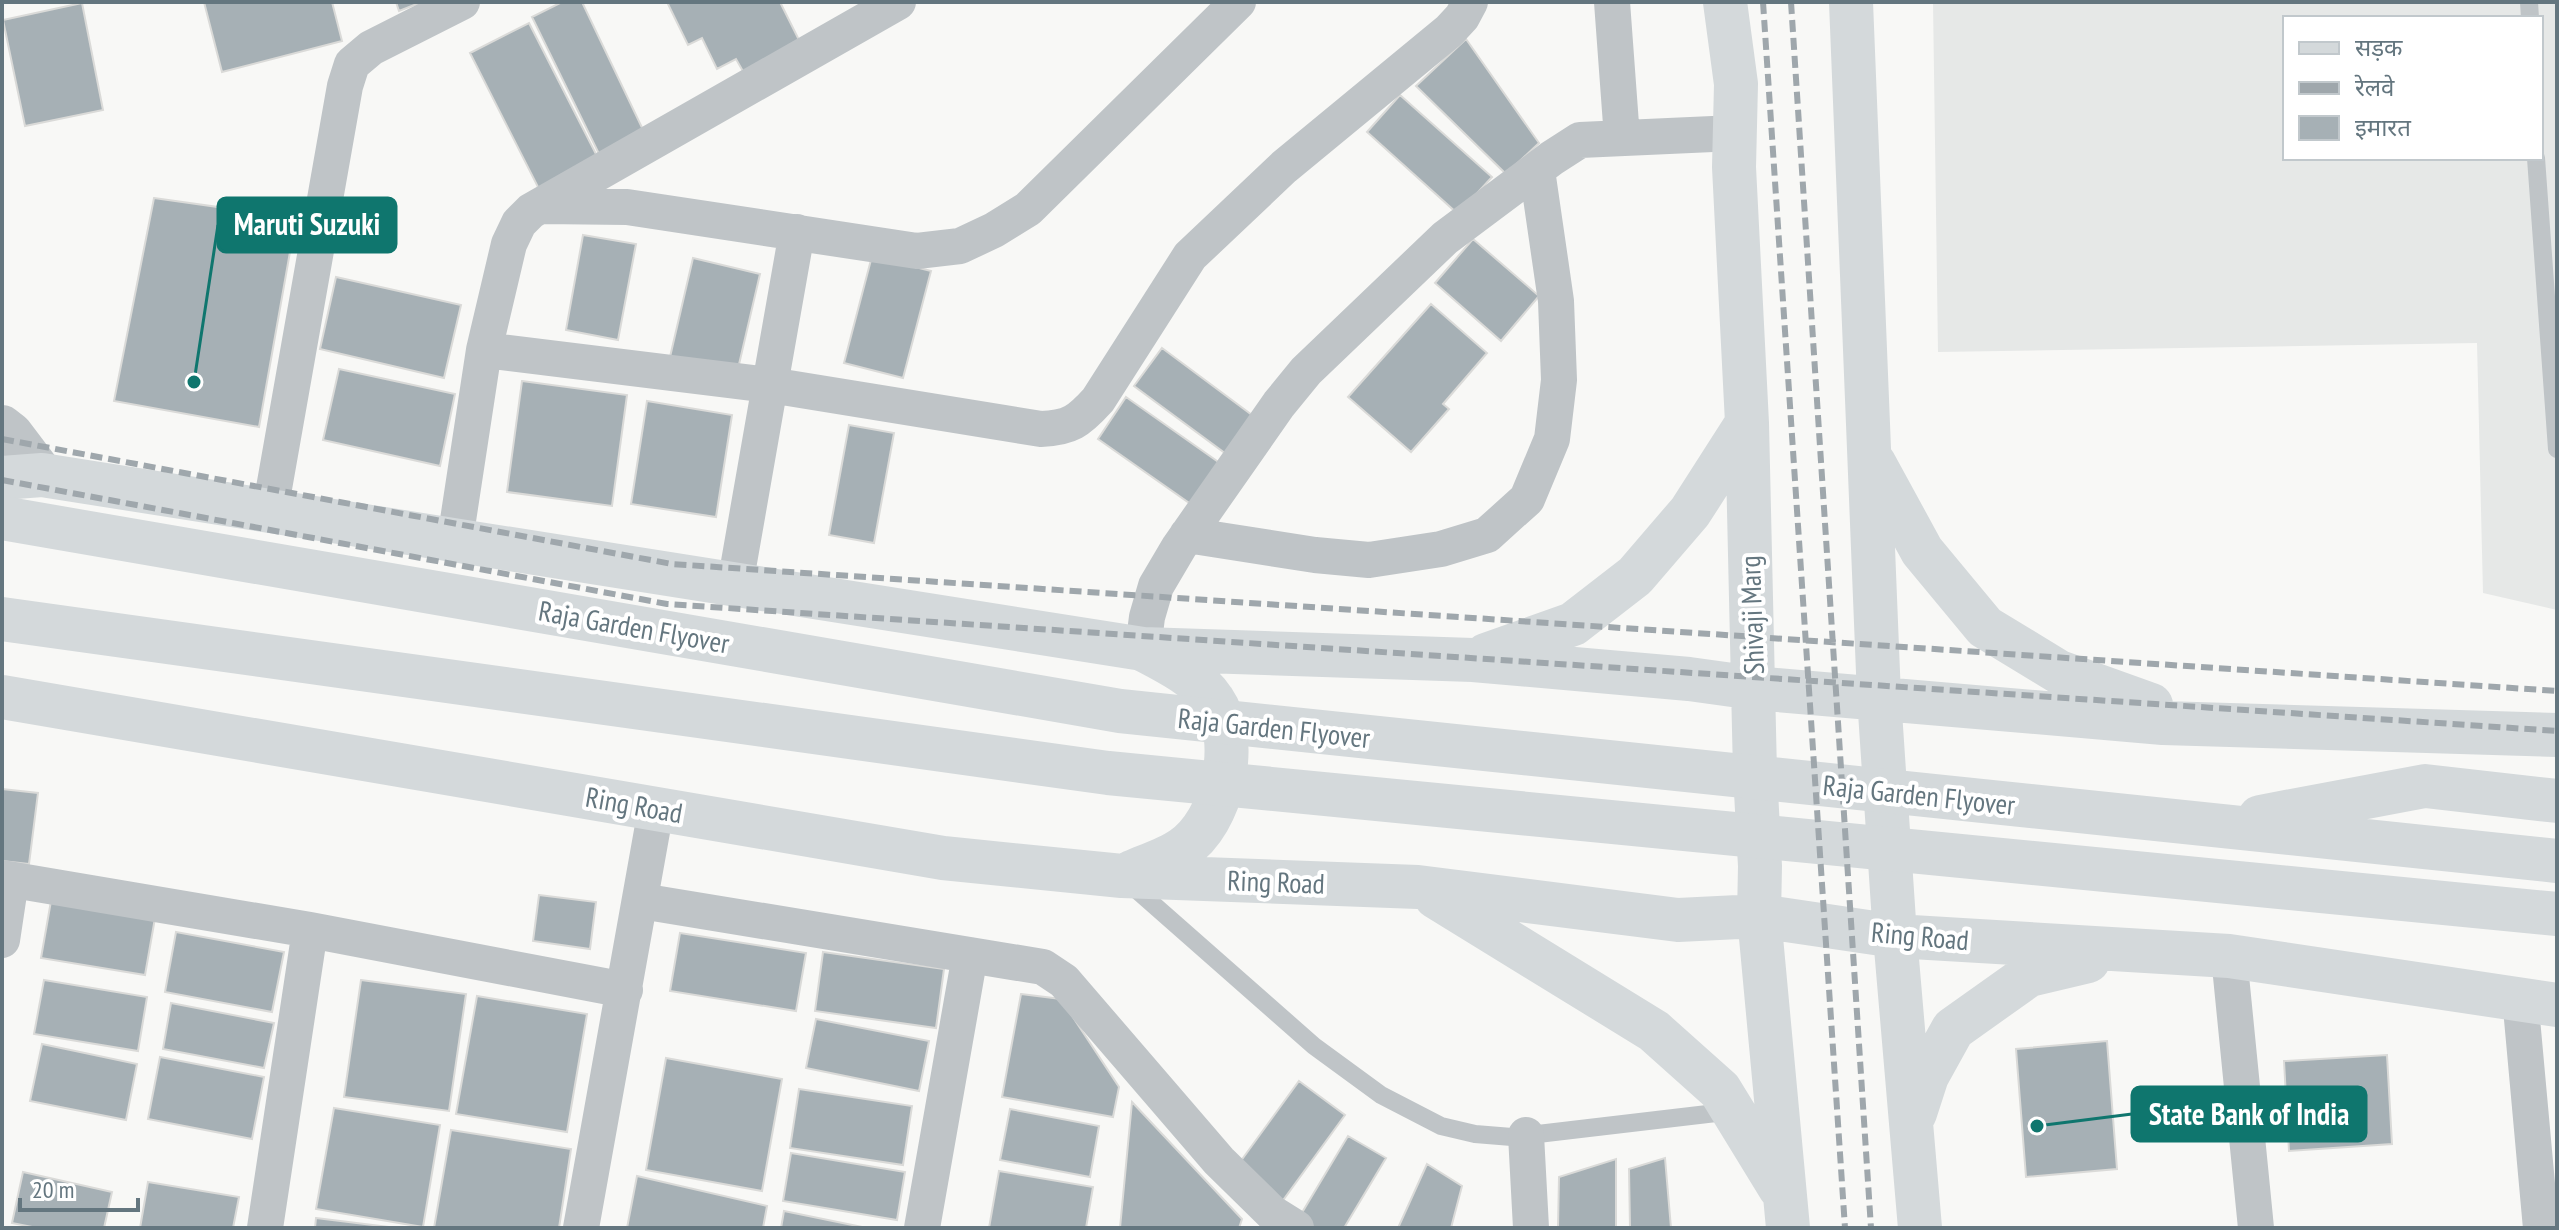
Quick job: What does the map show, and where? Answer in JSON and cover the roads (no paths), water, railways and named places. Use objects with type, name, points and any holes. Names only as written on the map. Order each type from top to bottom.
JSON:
[{"type":"main road","name":"Shivaji Marg","points":[[1725,2],[1736,84],[1734,167],[1747,423],[1759,916],[1787,1212]]},
{"type":"main road","points":[[1851,2],[1879,697],[1895,936],[1920,1228]]},
{"type":"main road","points":[[1473,660],[1573,624],[1635,576],[1690,512],[1747,423]]},
{"type":"main road","points":[[1870,454],[1922,551],[1985,627],[2059,672],[2206,724]]},
{"type":"main road","points":[[12,497],[270,511],[1143,649],[1473,660],[2163,723],[2557,735]]},
{"type":"main road","name":"Raja Garden Flyover","points":[[12,497],[1120,711],[2557,861]]},
{"type":"main road","name":"Raja Garden Flyover","points":[[2,619],[1108,773],[2557,914]]},
{"type":"main road","points":[[1122,876],[1183,849],[1210,818],[1226,769],[1228,739],[1213,699],[1180,669],[1143,649]]},
{"type":"main road","name":"Ring Road","points":[[2,697],[943,858],[1122,876],[1418,887],[1678,920],[1759,916],[1895,936],[2229,956],[2538,1001]]},
{"type":"main road","points":[[2211,826],[2425,786],[2557,801]]},
{"type":"main road","points":[[1418,887],[1654,1031],[1720,1090],[1787,1212]]},
{"type":"main road","points":[[2499,908],[2557,929]]},
{"type":"main road","points":[[1912,1121],[1927,1076],[1953,1029],[2029,975],[2134,951]]},
{"type":"street","points":[[270,511],[345,86],[352,64],[371,48],[462,2]]},
{"type":"street","points":[[455,540],[484,350],[509,244],[519,223],[531,211],[898,2]]},
{"type":"street","points":[[543,206],[627,207],[917,251],[960,246],[1028,209],[1238,2]]},
{"type":"street","points":[[484,350],[770,385],[1041,429],[1061,428],[1081,419],[1098,400],[1190,256],[1284,167],[1449,31],[1470,2]]},
{"type":"street","points":[[1612,2],[1622,138]]},
{"type":"street","points":[[1143,649],[1147,617],[1156,586],[1187,535],[1279,404],[1306,371],[1445,238],[1580,140],[1735,133]]},
{"type":"street","points":[[1187,535],[1369,560],[1441,549],[1487,535],[1527,499],[1552,439],[1559,380],[1556,301],[1537,170]]},
{"type":"street","points":[[735,585],[797,232]]},
{"type":"street","points":[[2,427],[11,434],[12,497]]},
{"type":"street","points":[[581,1228],[656,809]]},
{"type":"street","points":[[2,940],[6,879],[310,930],[625,990]]},
{"type":"street","points":[[641,901],[1043,967],[1064,981],[1219,1161],[1279,1223]]},
{"type":"street","points":[[265,1228],[310,930]]},
{"type":"street","points":[[922,1228],[970,955]]},
{"type":"street","points":[[2229,956],[2256,1228]]},
{"type":"street","points":[[2538,1001],[2541,1228]]},
{"type":"street","points":[[1526,1135],[1531,1228]]},
{"type":"lane","points":[[2536,160],[2557,449]]},
{"type":"lane","points":[[1122,876],[1314,1046],[1381,1095],[1441,1126],[1475,1134],[1526,1135],[1733,1111]]},
{"type":"railway","points":[[1763,2],[1845,1228]]},
{"type":"railway","points":[[1791,2],[1871,1228]]},
{"type":"railway","points":[[2,439],[672,564],[2557,691]]},
{"type":"railway","points":[[2,480],[667,604],[2557,731]]},
{"type":"place","name":"Maruti Suzuki","points":[[194,382]]},
{"type":"place","name":"State Bank of India","points":[[2037,1126]]}]
